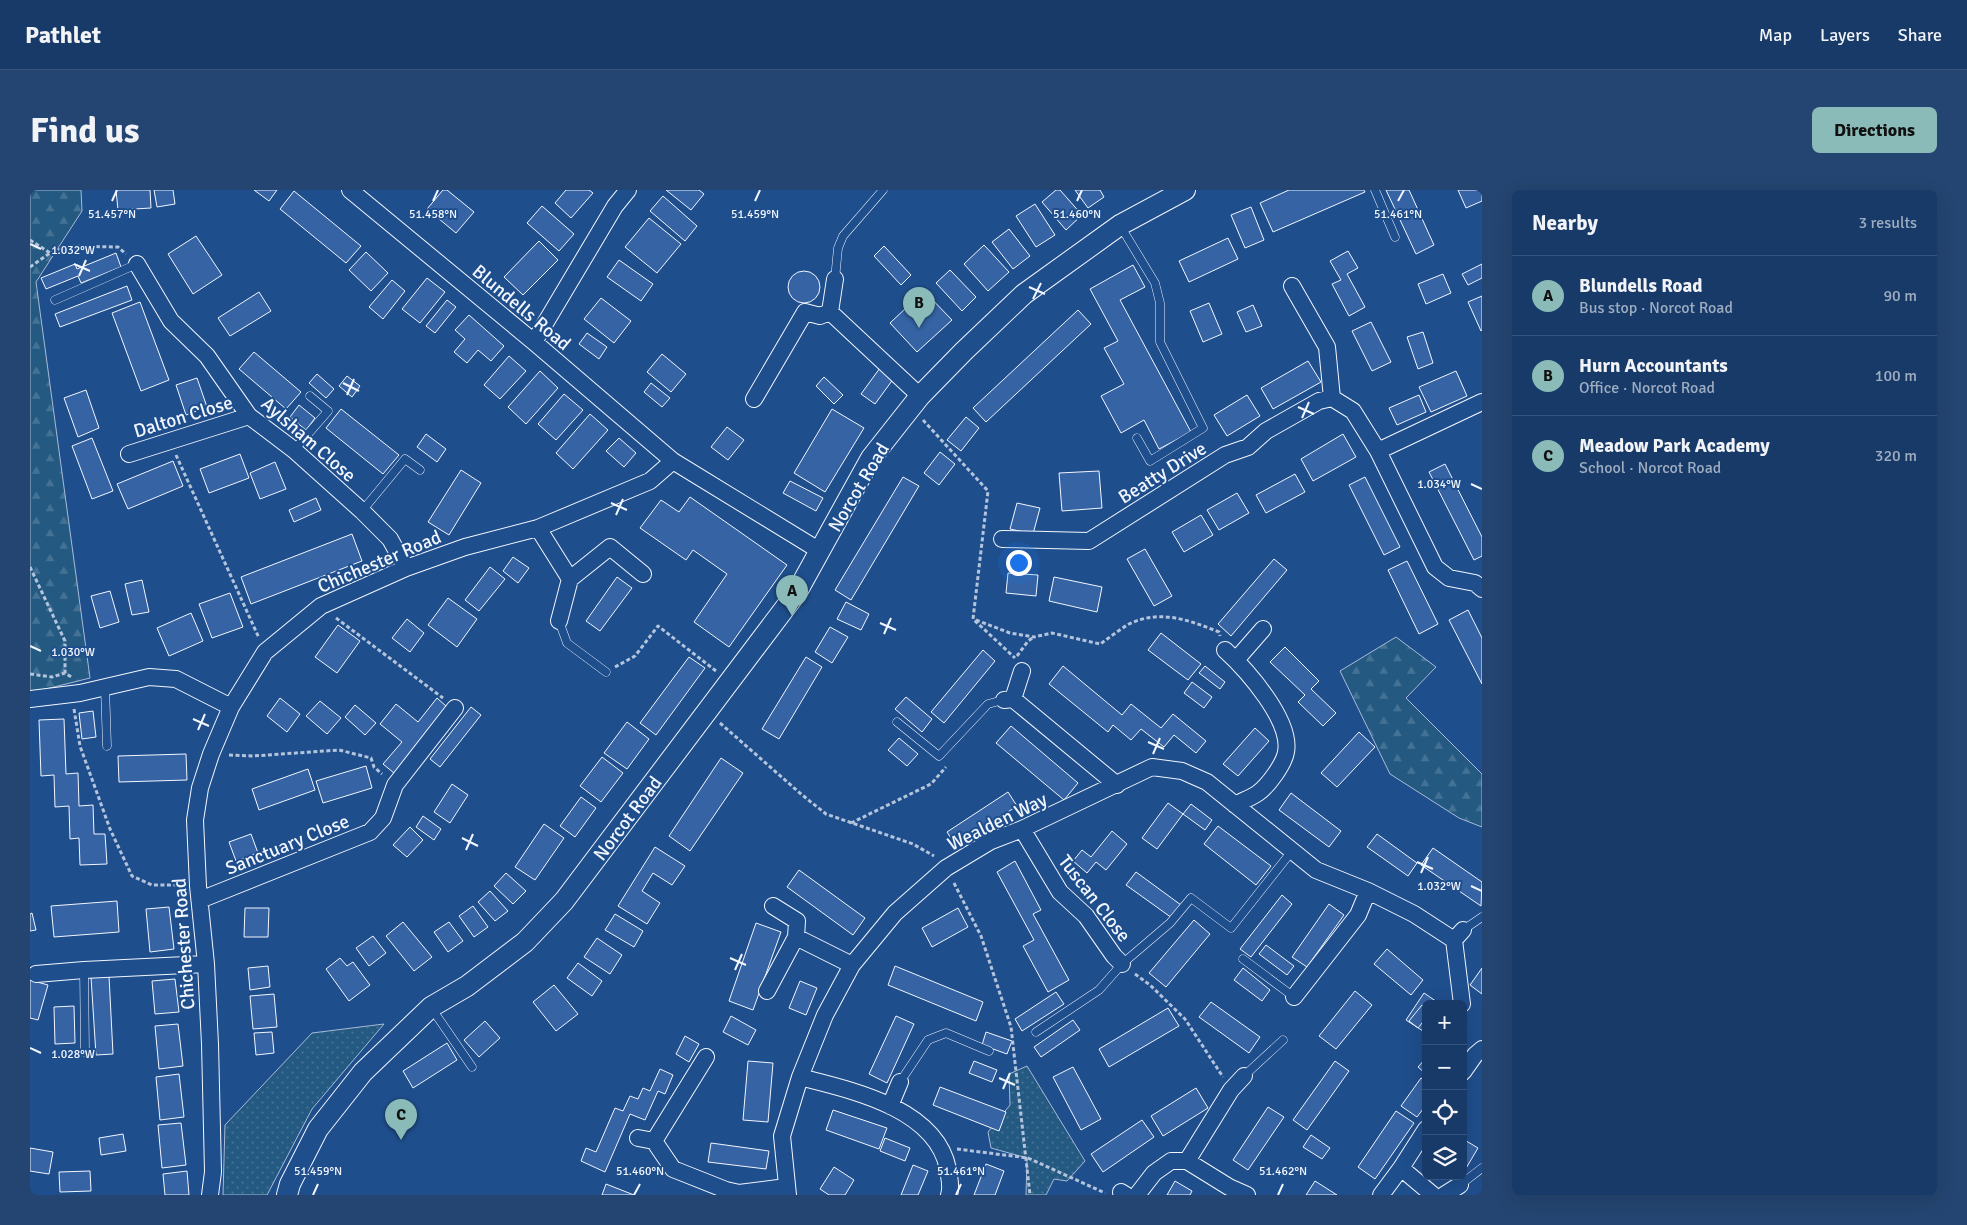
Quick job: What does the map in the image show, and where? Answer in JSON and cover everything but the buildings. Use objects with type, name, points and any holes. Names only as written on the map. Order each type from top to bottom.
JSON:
[{"type":"street","name":"Blundells Road","points":[[350,190],[534,342],[673,462],[820,550]]},
{"type":"street","points":[[534,342],[615,206],[628,190]]},
{"type":"street","name":"Norcot Road","points":[[287,1195],[290,1184],[318,1129],[363,1072],[431,1007],[467,986],[525,942],[564,901],[797,592],[872,458],[916,402],[964,350],[1024,294],[1120,225],[1185,190]]},
{"type":"street","name":"Aylsham Close","points":[[137,264],[170,322],[207,356],[249,416],[294,450],[362,511],[390,539],[406,568]]},
{"type":"street","points":[[830,312],[835,279]]},
{"type":"street","points":[[1292,286],[1327,347],[1332,398],[1353,411],[1378,452],[1435,567],[1449,578],[1481,586]]},
{"type":"street","points":[[754,399],[805,312],[820,316],[830,312]]},
{"type":"street","points":[[830,312],[916,402]]},
{"type":"street","name":"Beatty Drive","points":[[1002,539],[1089,541],[1225,455],[1248,447],[1266,431],[1319,401],[1332,398]]},
{"type":"street","points":[[1378,452],[1482,402]]},
{"type":"street","name":"Dalton Close","points":[[129,454],[249,416]]},
{"type":"street","name":"Chichester Road","points":[[210,1195],[212,1172],[206,964],[199,893],[195,820],[200,788],[211,754],[231,707],[265,652],[320,606],[406,568],[465,547],[538,528],[650,481],[673,462]]},
{"type":"street","points":[[538,528],[570,579]]},
{"type":"street","points":[[559,621],[570,579],[610,547],[643,574]]},
{"type":"street","points":[[1234,805],[1259,792],[1276,772],[1286,753],[1285,732],[1268,698],[1230,655],[1263,629]]},
{"type":"street","points":[[1019,665],[1008,699],[1118,785]]},
{"type":"street","points":[[30,699],[105,688],[149,677],[176,679],[231,707]]},
{"type":"street","points":[[395,785],[455,708]]},
{"type":"street","name":"Wealden Way","points":[[787,1191],[782,1136],[800,1077],[825,1015],[852,966],[895,913],[946,868],[991,842],[1152,768],[1182,770],[1207,782],[1316,870],[1368,891],[1459,935]]},
{"type":"street","name":"Sanctuary Close","points":[[199,893],[370,832],[383,818],[395,785]]},
{"type":"street","name":"Tuscan Close","points":[[1022,829],[1060,892],[1086,916],[1114,956],[1122,964]]},
{"type":"street","points":[[1294,997],[1358,915],[1368,891]]},
{"type":"street","points":[[766,991],[796,937],[797,921],[773,906]]},
{"type":"street","points":[[1459,935],[1462,1000]]},
{"type":"street","points":[[796,937],[852,966]]},
{"type":"street","points":[[36,974],[206,964]]},
{"type":"street","points":[[1467,1066],[1482,1049]]},
{"type":"street","points":[[654,1141],[706,1058]]},
{"type":"street","points":[[1187,1161],[1231,1090],[1244,1076]]},
{"type":"street","points":[[800,1077],[850,1090],[890,1106],[928,1130],[945,1156],[951,1188],[949,1195]]},
{"type":"street","points":[[890,1106],[900,1082]]},
{"type":"street","points":[[1380,1195],[1401,1168],[1422,1135]]},
{"type":"street","points":[[638,1138],[654,1141],[673,1169],[726,1190],[739,1193],[787,1191]]},
{"type":"street","points":[[1128,1194],[1154,1172],[1171,1161],[1187,1161],[1229,1187],[1247,1195]]},
{"type":"street","points":[[1401,1168],[1433,1195]]},
{"type":"street","points":[[1444,1195],[1460,1185]]},
{"type":"lane","points":[[835,279],[838,248],[843,236],[883,190]]},
{"type":"lane","points":[[1375,190],[1395,237]]},
{"type":"lane","points":[[1120,225],[1155,283],[1160,303],[1160,342],[1203,428],[1150,461],[1137,438]]},
{"type":"lane","points":[[55,300],[137,264]]},
{"type":"lane","points":[[294,450],[328,411],[310,396]]},
{"type":"lane","points":[[362,511],[405,459],[420,470]]},
{"type":"lane","points":[[559,621],[567,643],[606,672]]},
{"type":"lane","points":[[105,688],[107,746]]},
{"type":"lane","points":[[897,722],[939,756],[988,704],[1008,699]]},
{"type":"lane","points":[[1036,1032],[1100,990],[1122,964],[1170,923],[1191,898],[1231,928],[1292,851]]},
{"type":"lane","points":[[1459,935],[1482,917]]},
{"type":"lane","points":[[1244,958],[1294,997]]},
{"type":"lane","points":[[84,970],[85,1052]]},
{"type":"lane","points":[[431,1007],[472,1067]]},
{"type":"lane","points":[[900,1082],[928,1040],[946,1033],[989,1051]]},
{"type":"lane","points":[[1244,1076],[1283,1040]]},
{"type":"lane","points":[[1460,1185],[1482,1168]]},
{"type":"path","points":[[30,240],[50,253]]},
{"type":"path","points":[[30,267],[50,253],[69,246],[118,247],[137,264]]},
{"type":"path","points":[[916,402],[988,491],[973,619]]},
{"type":"path","points":[[170,442],[265,652]]},
{"type":"path","points":[[30,567],[65,641],[65,673]]},
{"type":"path","points":[[320,606],[455,708]]},
{"type":"path","points":[[973,619],[1019,665],[1028,641],[1034,637],[1052,633],[1100,644],[1129,624],[1156,616],[1188,619],[1218,632],[1230,655]]},
{"type":"path","points":[[973,619],[1010,633],[1034,637]]},
{"type":"path","points":[[606,672],[635,656],[658,626],[730,681]]},
{"type":"path","points":[[30,674],[52,677],[65,673]]},
{"type":"path","points":[[65,673],[78,682],[76,693],[80,746],[110,829],[132,876],[152,885],[199,893]]},
{"type":"path","points":[[707,712],[826,814],[913,844],[934,856],[946,868],[981,936],[1012,1027],[1028,1158],[1030,1195]]},
{"type":"path","points":[[211,754],[253,756],[338,750],[371,758],[374,768],[395,785]]},
{"type":"path","points":[[851,823],[931,784],[949,763]]},
{"type":"path","points":[[1122,964],[1150,985],[1186,1019],[1231,1090]]},
{"type":"path","points":[[945,1156],[958,1148],[1028,1158],[1108,1194],[1128,1194]]},
{"type":"green space","points":[[30,190],[81,190],[82,211],[36,282],[90,678],[30,693]]},
{"type":"green space","points":[[1396,637],[1436,667],[1406,698],[1482,774],[1482,827],[1459,818],[1390,774],[1340,671]]},
{"type":"green space","points":[[384,1024],[312,1109],[267,1195],[223,1195],[225,1125],[312,1033]]},
{"type":"green space","points":[[1027,1066],[1085,1161],[1067,1181],[1054,1179],[1046,1195],[1026,1195],[1027,1158],[991,1148],[988,1132],[1010,1105],[1009,1074]]},
{"type":"place","name":"Hurn Accountants","points":[[919,328]]},
{"type":"place","name":"Blundells Road","points":[[792,616]]},
{"type":"place","name":"Meadow Park Academy","points":[[401,1140]]}]
